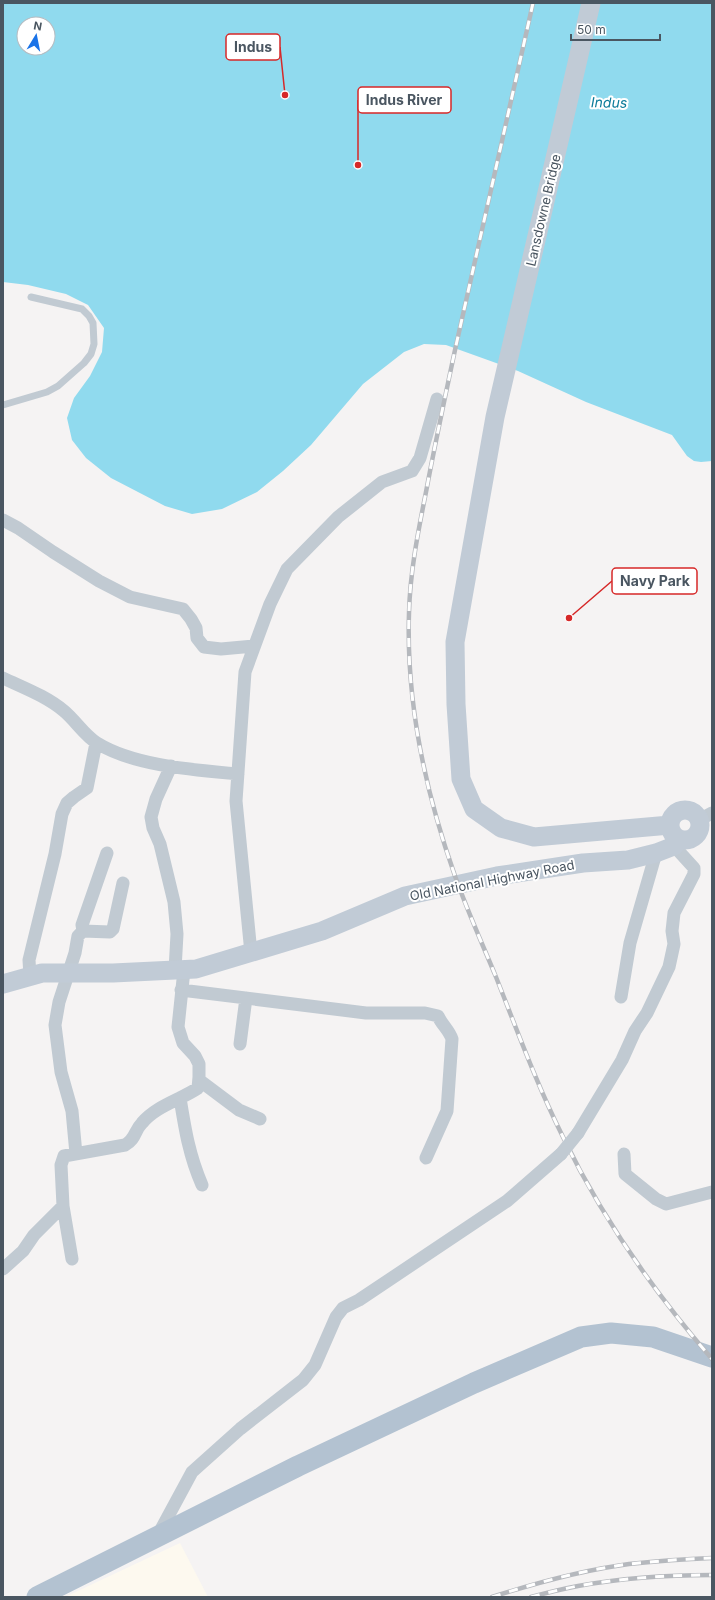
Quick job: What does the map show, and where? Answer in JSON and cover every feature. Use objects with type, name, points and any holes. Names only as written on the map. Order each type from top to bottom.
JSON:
[{"type":"main road","name":"Lansdowne Bridge","points":[[591,3],[496,418],[455,642],[456,704],[461,779],[474,809],[501,828],[534,837],[674,836]]},
{"type":"main road","points":[[685,810],[705,817],[697,834],[688,839],[674,836],[671,819],[674,814],[685,810]]},
{"type":"main road","name":"Old National Highway Road","points":[[3,984],[42,972],[113,973],[196,969],[322,931],[405,896],[497,876],[583,863],[628,860],[656,853],[674,836]]},
{"type":"main road","points":[[37,1597],[298,1466],[474,1383],[582,1337],[611,1333],[653,1336],[712,1357]]},
{"type":"main road","points":[[60,1597],[302,1475],[478,1392],[584,1346],[611,1343],[651,1346],[712,1367]]},
{"type":"street","points":[[251,953],[236,801],[245,672],[270,604],[286,568],[338,517],[382,482],[408,473],[416,465],[420,458],[437,399]]},
{"type":"street","points":[[3,520],[18,528],[99,581],[130,597],[183,609],[196,628],[197,638],[204,647],[221,649],[254,646]]},
{"type":"street","points":[[3,678],[51,700],[66,712],[96,743],[117,752],[145,762],[238,774]]},
{"type":"street","points":[[30,976],[29,960],[55,854],[62,814],[67,803],[87,788],[96,743]]},
{"type":"street","points":[[72,1259],[63,1206],[61,1165],[64,1156],[125,1145],[132,1141],[141,1124],[161,1108],[198,1088],[199,1064],[195,1056],[183,1043],[178,1027],[181,990],[174,902],[160,844],[153,828],[151,817],[156,799],[171,766]]},
{"type":"street","points":[[157,1537],[192,1472],[240,1429],[303,1380],[314,1365],[336,1317],[343,1308],[359,1300],[507,1201],[562,1154],[578,1133],[622,1060],[669,967],[674,944],[672,931],[674,913],[694,874],[694,868],[674,836]]},
{"type":"street","points":[[83,931],[82,925],[107,853]]},
{"type":"street","points":[[621,997],[630,943],[656,853]]},
{"type":"street","points":[[76,1154],[72,1111],[61,1072],[55,1025],[58,1002],[75,953],[78,936],[83,931],[102,933],[110,932],[113,929],[123,883]]},
{"type":"street","points":[[181,990],[366,1013],[425,1013],[438,1016],[443,1026],[450,1032],[452,1039],[447,1111],[426,1158]]},
{"type":"street","points":[[240,1044],[246,998]]},
{"type":"street","points":[[199,1080],[239,1110],[260,1119]]},
{"type":"street","points":[[180,1098],[186,1141],[193,1165],[202,1185]]},
{"type":"street","points":[[624,1154],[625,1174],[656,1199],[666,1204],[712,1192]]},
{"type":"street","points":[[3,1269],[23,1251],[34,1236],[63,1206]]},
{"type":"lane","points":[[3,405],[47,392],[58,386],[84,363],[94,344],[93,323],[82,309],[31,297]]},
{"type":"shaded area","points":[[180,1543],[208,1597],[65,1597]]},
{"type":"water","points":[[3,3],[712,3],[712,461],[694,461],[687,456],[672,435],[586,402],[518,371],[446,345],[424,344],[404,352],[363,384],[311,445],[283,471],[257,492],[222,509],[192,514],[165,506],[111,478],[86,458],[72,440],[67,418],[74,398],[90,376],[102,352],[104,328],[88,305],[66,294],[28,285],[3,282]]},
{"type":"railway","points":[[533,3],[455,350],[417,537],[411,582],[409,613],[409,647],[414,713],[426,779],[444,844],[464,901],[545,1098],[578,1167],[612,1225],[650,1281],[712,1359]]},
{"type":"railway","points":[[492,1597],[594,1570],[629,1564],[712,1558]]},
{"type":"railway","points":[[531,1597],[572,1587],[611,1581],[661,1576],[712,1575]]},
{"type":"place","name":"Indus","points":[[285,95]]},
{"type":"place","name":"Indus River","points":[[358,165]]},
{"type":"place","name":"Navy Park","points":[[569,618]]}]
